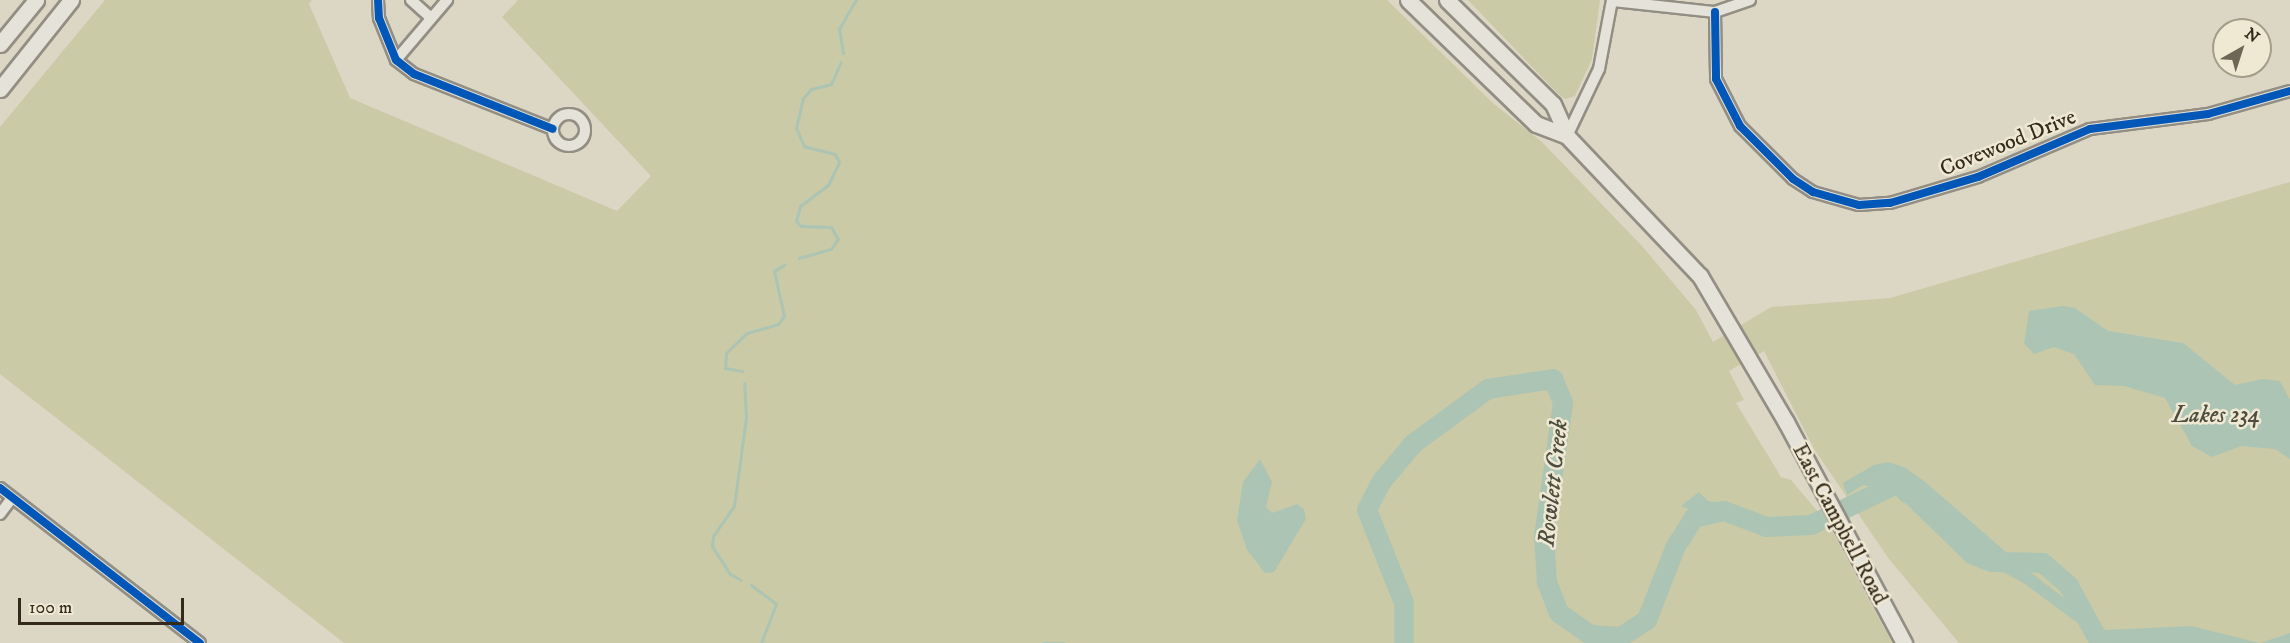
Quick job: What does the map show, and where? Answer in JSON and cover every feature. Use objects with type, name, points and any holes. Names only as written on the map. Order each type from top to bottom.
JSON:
[{"type":"main road","points":[[0,44],[36,0]]},
{"type":"main road","points":[[0,89],[71,0]]},
{"type":"main road","points":[[1407,0],[1536,124],[1567,136]]},
{"type":"main road","points":[[1446,0],[1552,104],[1567,136]]},
{"type":"main road","name":"East Campbell Road","points":[[1567,136],[1700,276],[1776,404],[1904,643]]},
{"type":"street","points":[[378,0],[379,18],[396,60],[414,74],[553,129]]},
{"type":"street","points":[[411,0],[431,18]]},
{"type":"street","points":[[396,60],[447,0]]},
{"type":"street","points":[[1567,136],[1599,69],[1613,1],[1715,12],[1750,0]]},
{"type":"street","name":"Covewood Drive","points":[[1715,12],[1716,78],[1740,126],[1793,179],[1813,192],[1859,205],[1890,203],[1978,177],[2091,129],[2208,114],[2290,91]]},
{"type":"street","points":[[0,488],[200,643]]},
{"type":"street","points":[[0,514],[12,498]]},
{"type":"shaded area","points":[[105,0],[312,0],[309,4],[350,98],[617,211],[651,176],[502,17],[518,0],[1387,0],[1494,104],[1542,142],[1642,246],[1696,310],[1713,342],[1771,307],[1890,298],[2290,182],[2290,643],[1959,643],[1889,559],[1814,449],[1764,351],[1729,371],[1744,400],[1736,403],[1781,477],[1791,480],[1829,525],[1892,643],[344,643],[0,374],[0,127]]},
{"type":"shaded area","points":[[1468,0],[1600,0],[1592,59],[1575,96],[1565,99],[1557,93]]},
{"type":"water","name":"Lakes 234","points":[[2063,306],[2075,308],[2108,331],[2183,343],[2235,385],[2263,379],[2280,381],[2290,400],[2290,459],[2275,449],[2241,446],[2212,457],[2192,446],[2165,398],[2124,386],[2095,385],[2074,354],[2054,347],[2034,354],[2024,343],[2029,311]]},
{"type":"water","points":[[1260,459],[1272,482],[1266,507],[1272,513],[1297,504],[1304,509],[1306,519],[1274,572],[1265,573],[1247,550],[1237,520],[1243,482]]},
{"type":"water","points":[[1888,462],[1904,467],[1924,481],[2021,565],[2106,630],[2191,626],[2260,643],[2091,643],[2079,624],[2025,584],[1994,567],[1984,570],[1967,563],[1893,491],[1863,485],[1847,495],[1843,483],[1874,465]]},
{"type":"water","points":[[1699,492],[1708,501],[1733,504],[1732,516],[1709,517],[1681,506]]},
{"type":"water","points":[[2290,633],[2290,643],[2260,643]]},
{"type":"waterway","points":[[843,53],[839,29],[856,0]]},
{"type":"waterway","points":[[799,258],[831,249],[838,239],[831,227],[801,226],[796,221],[800,206],[828,185],[839,162],[835,154],[804,146],[796,128],[803,98],[811,89],[831,84],[841,62]]},
{"type":"waterway","points":[[742,371],[725,368],[726,353],[747,333],[778,324],[784,316],[774,271],[784,265]]},
{"type":"waterway","name":"Rowlett Creek","points":[[1404,643],[1404,603],[1367,510],[1382,481],[1413,444],[1488,389],[1553,379],[1563,403],[1544,536],[1547,582],[1559,613],[1591,635],[1621,637],[1647,620],[1675,548],[1694,518],[1724,511],[1767,527],[1811,525],[1899,483],[1907,493]]},
{"type":"waterway","points":[[741,580],[730,574],[712,546],[713,536],[734,506],[746,417],[744,383]]},
{"type":"waterway","name":"Rowlett Creek","points":[[1991,562],[2043,563],[2069,586],[2099,641],[2106,643]]},
{"type":"waterway","points":[[751,585],[776,604],[761,643]]},
{"type":"waterway","points":[[1043,643],[1064,643]]},
{"type":"cycle path","points":[[378,0],[379,18],[396,60],[414,74],[553,129]]},
{"type":"cycle path","points":[[1715,12],[1716,79],[1740,126],[1793,179],[1813,192],[1859,205],[1890,203],[1978,177],[2090,129],[2208,114],[2290,91]]},
{"type":"cycle path","points":[[0,488],[200,643]]}]
